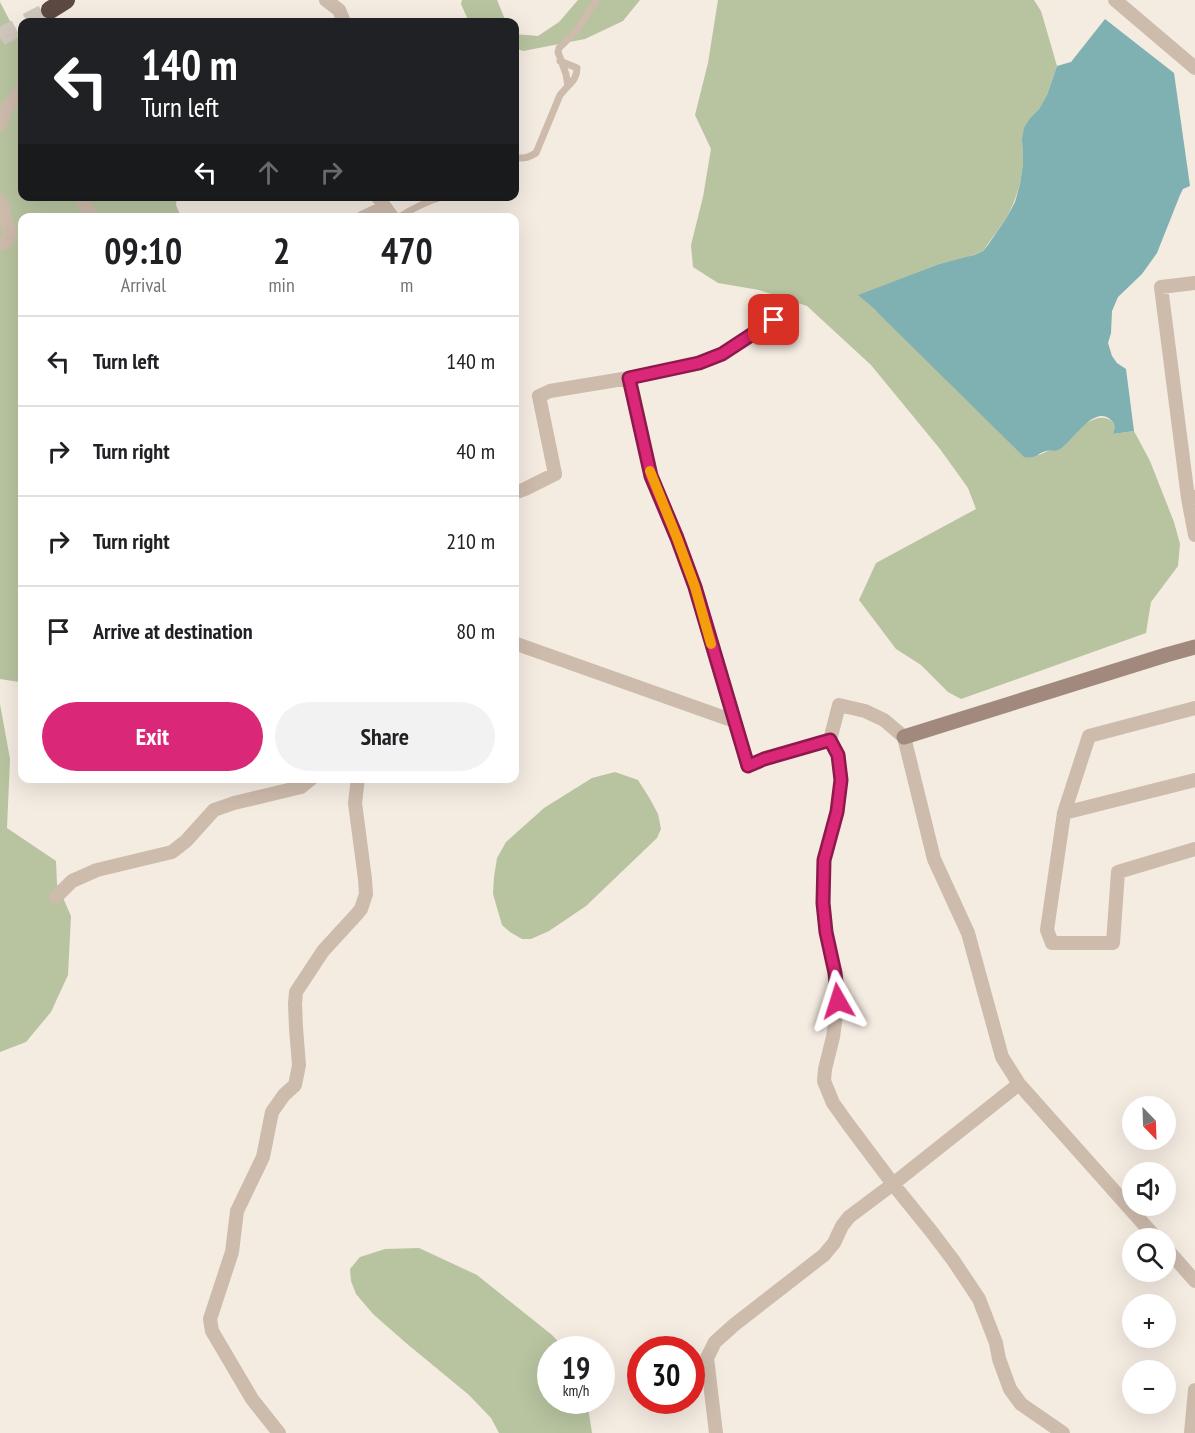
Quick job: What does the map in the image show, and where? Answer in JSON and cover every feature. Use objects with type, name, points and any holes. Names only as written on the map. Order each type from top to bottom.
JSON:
[{"type":"highway","points":[[51,9],[66,0]]},
{"type":"street","points":[[326,0],[339,10],[343,18]]},
{"type":"street","points":[[1115,0],[1195,68]]},
{"type":"street","points":[[0,124],[7,108],[18,94]]},
{"type":"street","points":[[0,200],[10,234],[6,242],[0,244]]},
{"type":"street","points":[[1195,283],[1161,287],[1192,498],[1195,535]]},
{"type":"street","points":[[519,491],[555,474],[539,396],[550,391],[629,378],[699,363],[722,354],[774,320]]},
{"type":"street","points":[[629,378],[651,476],[695,587],[748,766],[764,759],[830,740]]},
{"type":"street","points":[[519,645],[734,721]]},
{"type":"street","points":[[904,737],[1195,647]]},
{"type":"street","points":[[1063,1433],[1021,1404],[1016,1397],[999,1359],[996,1343],[979,1299],[932,1231],[893,1184],[833,1103],[824,1081],[838,1001],[823,903],[824,860],[837,812],[841,780],[838,755],[830,740],[839,705],[865,711],[884,720],[904,737],[934,859],[968,933],[1002,1058],[1018,1084],[1147,1228]]},
{"type":"street","points":[[1195,708],[1089,736],[1064,813],[1047,930],[1052,943],[1113,943],[1118,872],[1195,849]]},
{"type":"street","points":[[1064,813],[1195,780]]},
{"type":"street","points":[[56,897],[72,882],[97,870],[172,852],[186,841],[214,810],[302,787],[306,783]]},
{"type":"street","points":[[279,1433],[252,1399],[212,1331],[210,1319],[232,1252],[237,1211],[263,1157],[272,1112],[284,1095],[295,1085],[299,1065],[296,992],[323,951],[356,915],[366,894],[355,803],[357,783]]},
{"type":"street","points":[[716,1433],[707,1358],[715,1342],[824,1255],[849,1217],[1018,1084]]},
{"type":"street","points":[[1176,1259],[1195,1281]]},
{"type":"street","points":[[1191,1433],[1195,1390]]},
{"type":"lane","points":[[568,86],[560,61],[559,48],[578,29],[596,0]]},
{"type":"lane","points":[[519,158],[536,153],[560,95],[574,81],[577,74],[577,68],[560,61]]},
{"type":"lane","points":[[406,213],[429,201]]},
{"type":"green space","points":[[462,0],[497,0],[504,18],[467,18],[461,4]]},
{"type":"green space","points":[[578,0],[640,0],[623,21],[585,39],[523,51],[519,50],[519,34],[538,36],[559,22]]},
{"type":"green space","points":[[718,0],[1034,0],[1041,11],[1057,66],[1047,95],[1039,109],[1030,118],[1022,139],[1023,164],[1020,184],[1007,217],[983,251],[939,264],[859,295],[1039,455],[1053,451],[1079,428],[1094,419],[1110,420],[1114,425],[1113,434],[1134,431],[1150,461],[1174,522],[1180,544],[1178,566],[1151,602],[1146,633],[961,699],[948,692],[921,665],[896,649],[859,600],[876,563],[976,509],[968,488],[940,449],[871,365],[807,306],[759,290],[718,283],[693,267],[691,245],[703,197],[711,149],[695,115],[708,63]]},
{"type":"green space","points":[[0,2],[18,36],[18,201],[176,201],[179,213],[18,213],[18,682],[0,679]]},
{"type":"green space","points":[[0,704],[10,759],[7,828],[56,861],[57,884],[71,916],[68,975],[51,1012],[26,1042],[0,1052]]},
{"type":"green space","points":[[615,772],[638,780],[658,814],[661,829],[657,838],[586,906],[549,931],[531,939],[522,939],[510,932],[502,925],[493,894],[497,858],[506,842],[544,808],[592,778]]},
{"type":"green space","points":[[419,1248],[477,1275],[552,1335],[537,1336],[537,1414],[589,1414],[592,1433],[499,1433],[491,1418],[469,1395],[373,1314],[356,1294],[351,1281],[350,1269],[360,1257],[385,1249]]},
{"type":"water","points":[[1105,19],[1174,73],[1190,186],[1183,189],[1180,195],[1157,253],[1142,274],[1118,297],[1112,311],[1108,343],[1112,356],[1126,369],[1134,431],[1113,434],[1112,421],[1105,416],[1098,416],[1084,425],[1060,449],[1024,457],[858,295],[939,264],[983,251],[1015,202],[1023,164],[1024,128],[1047,95],[1057,66],[1071,62]]},
{"type":"tunnel","points":[[35,18],[50,10]]},
{"type":"tunnel","points":[[0,37],[18,27]]},
{"type":"slow traffic","points":[[650,471],[695,587],[711,644]]},
{"type":"route","points":[[774,320],[722,354],[699,363],[629,378],[651,476],[695,587],[748,766],[764,759],[830,740],[838,755],[841,780],[837,812],[824,860],[823,903],[838,1001]]}]
